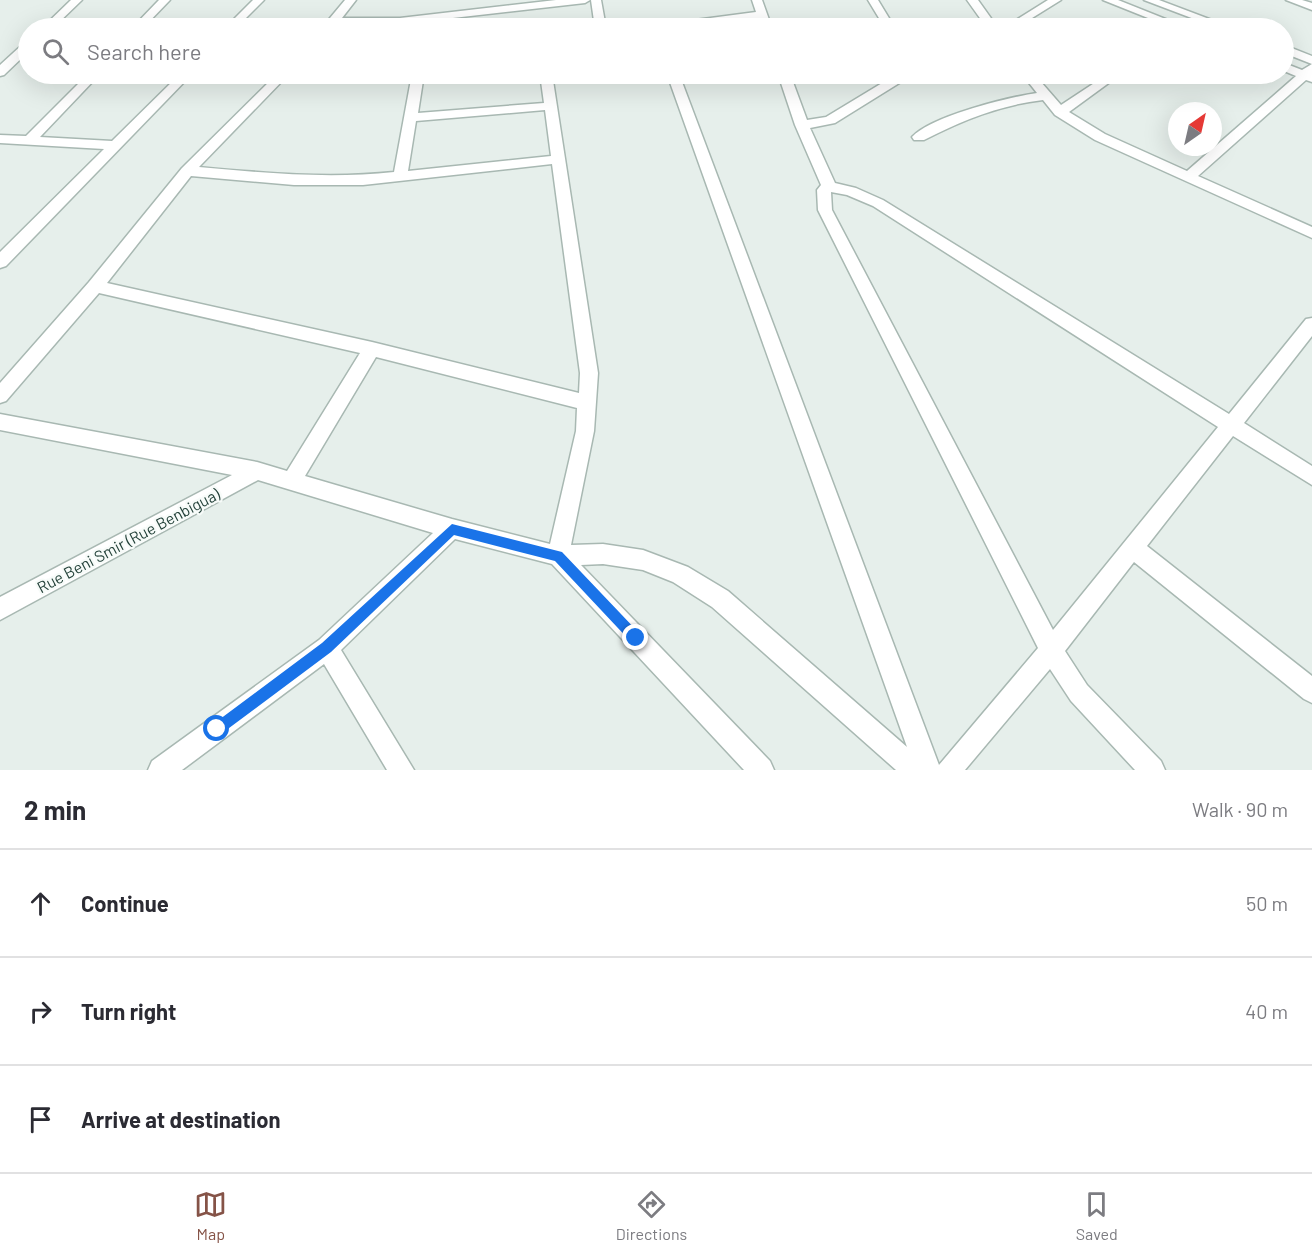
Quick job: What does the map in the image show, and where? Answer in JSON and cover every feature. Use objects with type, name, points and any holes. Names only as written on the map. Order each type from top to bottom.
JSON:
[{"type":"street","points":[[57,18],[76,0]]},
{"type":"street","points":[[147,18],[165,0]]},
{"type":"street","points":[[240,18],[259,0]]},
{"type":"street","points":[[336,18],[351,0]]},
{"type":"street","points":[[450,0],[450,15]]},
{"type":"street","points":[[441,18],[450,15],[585,0]]},
{"type":"street","points":[[596,0],[599,18]]},
{"type":"street","points":[[757,0],[764,18]]},
{"type":"street","points":[[873,0],[884,18]]},
{"type":"street","points":[[972,0],[986,18]]},
{"type":"street","points":[[1026,18],[1056,0]]},
{"type":"street","points":[[1107,0],[1155,18]]},
{"type":"street","points":[[1149,0],[1198,18]]},
{"type":"street","points":[[1290,0],[1312,7]]},
{"type":"street","points":[[739,18],[763,15]]},
{"type":"street","points":[[1294,53],[1312,60]]},
{"type":"street","points":[[0,72],[18,55]]},
{"type":"street","points":[[1294,69],[1309,73]]},
{"type":"street","points":[[1188,177],[1309,73]]},
{"type":"street","points":[[29,141],[84,84]]},
{"type":"street","points":[[0,262],[176,84]]},
{"type":"street","points":[[0,396],[95,286],[187,171],[273,84]]},
{"type":"street","points":[[400,177],[416,84]]},
{"type":"street","points":[[548,84],[589,373],[588,403],[558,556]]},
{"type":"street","points":[[677,84],[928,770]]},
{"type":"street","points":[[788,84],[802,125],[829,186]]},
{"type":"street","points":[[802,125],[830,120],[889,84]]},
{"type":"street","points":[[1036,84],[1060,112],[1100,137],[1312,232]]},
{"type":"street","points":[[1060,112],[1101,84]]},
{"type":"street","points":[[919,137],[964,114],[996,103],[1046,96]]},
{"type":"street","points":[[410,118],[551,106]]},
{"type":"street","points":[[0,139],[116,145]]},
{"type":"street","points":[[187,171],[294,180],[340,181],[400,177],[559,159]]},
{"type":"street","points":[[829,186],[851,191],[878,203],[1312,476]]},
{"type":"street","points":[[829,186],[824,190],[825,210],[1051,650],[1079,693],[1152,770]]},
{"type":"street","points":[[95,286],[372,349],[588,403]]},
{"type":"street","points":[[949,770],[1051,650],[1312,324]]},
{"type":"street","points":[[291,482],[372,349]]},
{"type":"street","points":[[0,423],[257,471],[452,529],[558,556],[603,554],[643,560],[680,574],[720,599],[915,770]]},
{"type":"street","name":"Rue Beni Smir (Rue Benbigua)","points":[[1,604],[257,471]]},
{"type":"street","points":[[161,770],[327,648],[452,529]]},
{"type":"street","points":[[1133,548],[1312,691]]},
{"type":"street","points":[[558,556],[760,770]]},
{"type":"street","points":[[327,648],[401,770]]},
{"type":"route","points":[[217,729],[327,648],[452,529],[558,556],[636,638]]}]
